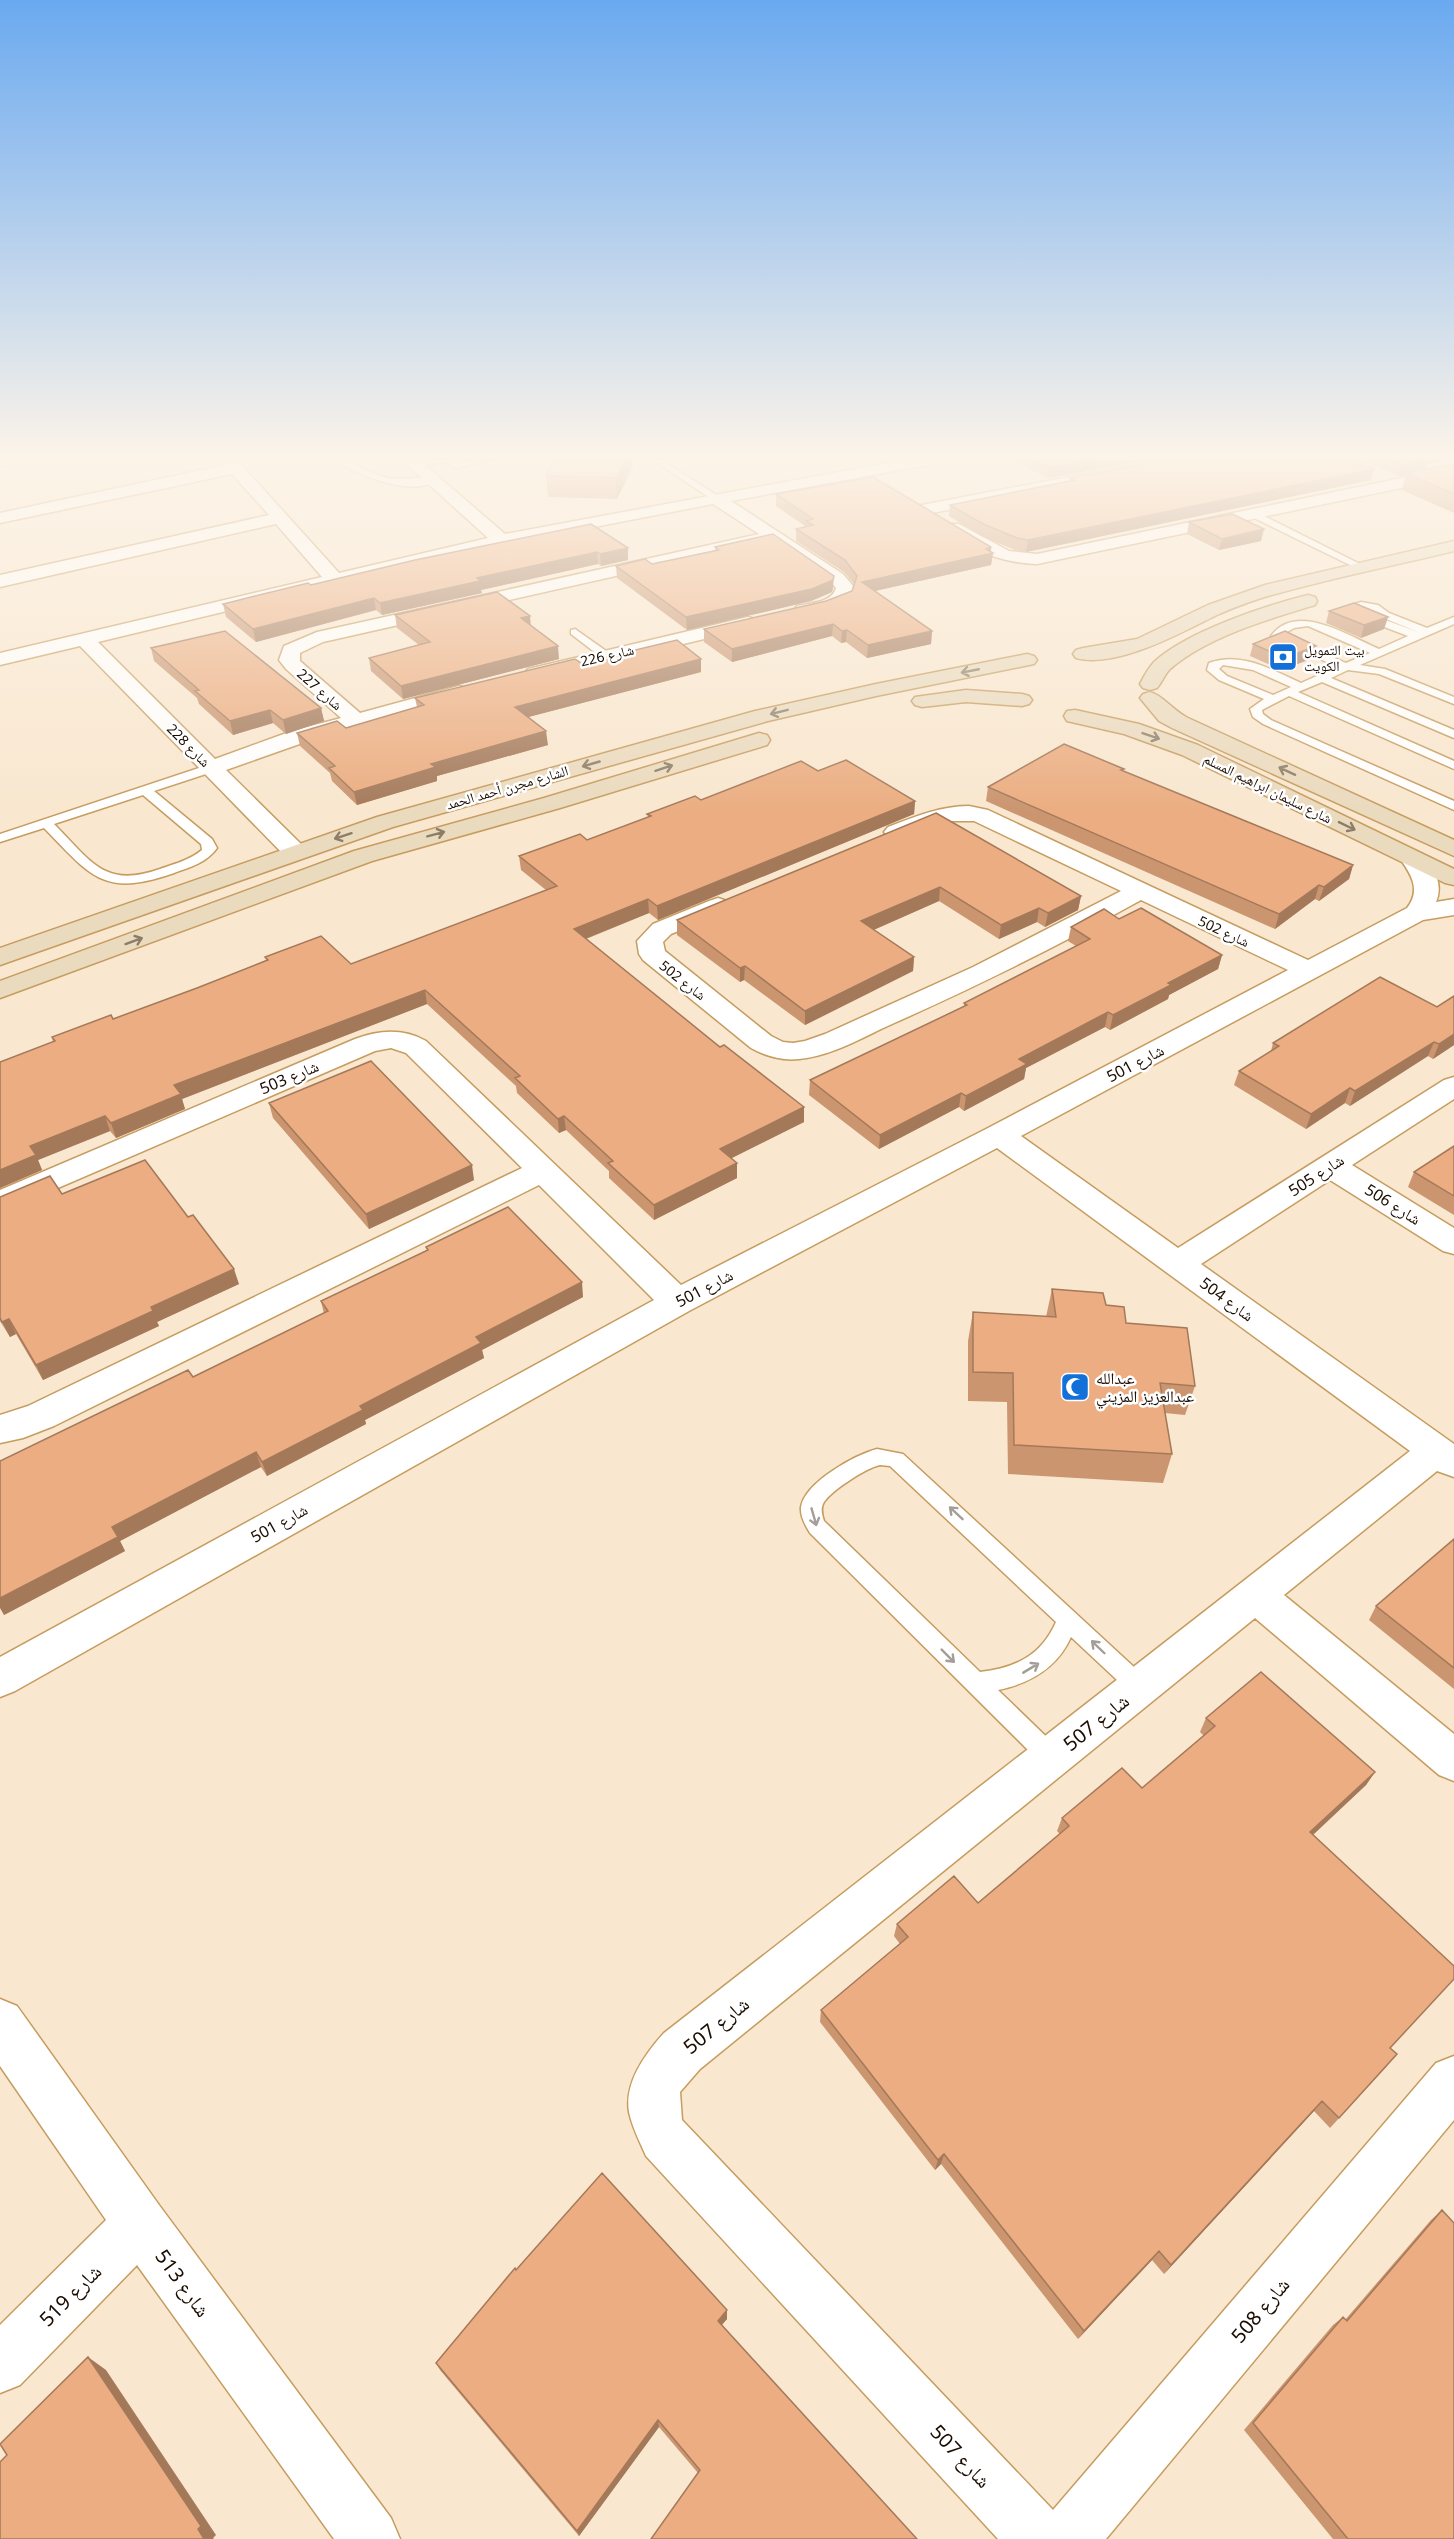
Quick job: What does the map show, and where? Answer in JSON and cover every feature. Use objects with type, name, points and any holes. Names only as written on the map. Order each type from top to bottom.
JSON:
[{"type":"street","points":[[0,659],[331,578]]},
{"type":"street","name":"شارع 227","points":[[355,719],[292,665],[289,660],[291,650],[306,641],[581,578]]},
{"type":"street","points":[[784,615],[837,601],[843,597],[845,587],[837,578]]},
{"type":"street","name":"الشارع مجرن أحمد الحمد","points":[[0,957],[385,822],[763,716],[876,690],[1054,656],[1131,647],[1243,598],[1317,578]]},
{"type":"street","points":[[1343,592],[1365,586]]},
{"type":"street","points":[[1142,680],[1113,660],[1054,656],[1016,666],[1009,674],[1007,683],[1012,692],[1047,709],[1100,716],[1122,713],[1139,706],[1142,680],[1162,665],[1197,645],[1281,609],[1322,597]]},
{"type":"street","name":"شارع 226","points":[[514,678],[604,655],[762,620]]},
{"type":"street","name":"شارع 228","points":[[83,638],[295,852]]},
{"type":"street","name":"شارع سليمان ابراهيم المسلم","points":[[1142,680],[1167,716],[1454,849]]},
{"type":"street","points":[[211,768],[272,745],[355,719],[480,687]]},
{"type":"street","name":"الشارع مجرن أحمد الحمد","points":[[0,990],[319,871],[403,843],[552,803],[732,747],[863,713],[948,697],[985,696],[1047,709]]},
{"type":"street","name":"شارع سليمان ابراهيم المسلم","points":[[1047,709],[1131,729],[1190,750],[1454,878]]},
{"type":"street","name":"شارع 502","points":[[877,840],[938,815],[953,812],[971,813],[988,818],[1309,970]]},
{"type":"street","points":[[385,822],[399,824],[407,830],[409,837],[403,843]]},
{"type":"street","points":[[1411,857],[1424,874],[1428,889],[1423,906],[1416,913]]},
{"type":"street","name":"شارع 502","points":[[736,898],[662,929],[650,941],[650,948],[658,960],[761,1042],[775,1048],[793,1051],[811,1049],[958,983],[1069,930],[1140,891]]},
{"type":"street","name":"شارع 501","points":[[0,1678],[677,1302],[999,1135],[1416,913],[1454,907]]},
{"type":"street","points":[[72,932],[62,945],[64,950],[82,956],[94,956]]},
{"type":"street","name":"شارع 503","points":[[0,1202],[364,1045],[386,1039],[405,1041],[416,1047],[677,1302]]},
{"type":"street","name":"شارع 505","points":[[1178,1263],[1454,1086]]},
{"type":"street","name":"شارع 504","points":[[999,1135],[1445,1457]]},
{"type":"street","name":"شارع 506","points":[[1331,1166],[1454,1243]]},
{"type":"street","points":[[0,1429],[23,1424],[41,1416],[544,1170]]},
{"type":"street","name":"شارع 507","points":[[1039,2539],[664,2138],[656,2121],[653,2101],[658,2081],[668,2065],[682,2051],[1256,1595],[1445,1457]]},
{"type":"street","points":[[1256,1595],[1454,1761]]},
{"type":"street","name":"شارع 513","points":[[0,2023],[140,2224],[370,2539]]},
{"type":"street","name":"شارع 508","points":[[1067,2539],[1454,2081]]},
{"type":"street","name":"شارع 519","points":[[0,2366],[140,2224]]},
{"type":"lane","points":[[1361,604],[1374,607],[1385,615],[1424,634],[1353,611],[1351,608],[1361,604]]},
{"type":"lane","points":[[1454,620],[1288,692],[1256,709],[1257,715],[1454,806]]},
{"type":"lane","points":[[1382,671],[1376,654],[1309,623],[1300,623],[1278,632],[1276,636],[1346,667],[1382,671],[1454,700]]},
{"type":"lane","points":[[575,632],[604,655]]},
{"type":"lane","points":[[1273,699],[1223,678],[1213,670],[1213,665],[1221,661],[1241,663],[1301,687]]},
{"type":"lane","points":[[1322,678],[1454,734]]},
{"type":"lane","points":[[1288,692],[1454,765]]},
{"type":"lane","points":[[0,838],[211,768]]},
{"type":"lane","points":[[46,823],[100,875],[119,883],[148,879],[198,859],[208,852],[210,848],[207,842],[145,790]]},
{"type":"lane","points":[[1052,1758],[817,1527],[811,1510],[812,1502],[822,1490],[875,1458],[897,1460],[1140,1687]]},
{"type":"lane","points":[[975,1683],[1003,1681],[1027,1672],[1047,1658],[1061,1640],[1068,1619]]},
{"type":"building","points":[[338,578],[477,578],[480,581],[380,603],[374,598],[253,629],[223,604],[308,583],[311,585]]},
{"type":"building","points":[[633,578],[833,578],[812,589],[686,617]]},
{"type":"building","points":[[856,578],[878,578],[862,582],[932,631],[868,645],[847,630],[842,631],[833,624],[732,649],[704,629],[826,601],[852,591]]},
{"type":"building","points":[[497,592],[530,616],[521,618],[558,646],[401,686],[369,658],[430,642],[395,615]]},
{"type":"building","points":[[1354,603],[1388,617],[1364,625],[1329,611]]},
{"type":"building","points":[[225,631],[321,708],[283,720],[270,710],[230,721],[151,648]]},
{"type":"building","points":[[1285,631],[1316,646],[1285,658],[1253,644]]},
{"type":"building","points":[[677,640],[701,659],[515,707],[546,731],[431,764],[436,767],[354,792],[329,768],[335,766],[297,733],[337,721],[346,728],[424,705],[415,698],[575,659],[581,663]]},
{"type":"building","points":[[1064,744],[1124,769],[1121,770],[1353,865],[1324,887],[1319,885],[1279,914],[988,787]]},
{"type":"building","points":[[846,760],[915,801],[657,906],[648,899],[574,929],[720,1047],[724,1045],[804,1107],[720,1149],[737,1163],[654,1205],[608,1163],[613,1161],[564,1116],[558,1119],[515,1078],[520,1076],[425,990],[174,1085],[181,1094],[111,1123],[105,1116],[30,1146],[36,1155],[0,1170],[0,1062],[55,1041],[52,1037],[111,1015],[113,1019],[197,988],[268,960],[265,957],[321,936],[351,964],[557,886],[519,856],[580,834],[587,840],[651,816],[647,814],[695,796],[701,800],[801,761],[818,771]]},
{"type":"building","points":[[936,813],[1081,896],[1048,913],[1039,908],[1001,925],[940,887],[861,921],[914,957],[805,1011],[745,966],[740,968],[677,920]]},
{"type":"building","points":[[1141,908],[1222,955],[1113,1015],[1108,1012],[1019,1059],[1027,1064],[966,1096],[961,1093],[880,1135],[810,1080],[967,1005],[964,1003],[1090,939],[1071,927],[1104,909],[1119,919]]},
{"type":"building","points":[[1380,977],[1437,1007],[1454,996],[1454,1034],[1439,1044],[1434,1042],[1355,1091],[1350,1088],[1311,1114],[1239,1071],[1279,1046],[1273,1043]]},
{"type":"building","points":[[371,1061],[472,1165],[366,1214],[269,1103]]},
{"type":"building","points":[[1454,1146],[1454,1196],[1414,1172]]},
{"type":"building","points":[[145,1160],[188,1217],[193,1215],[234,1269],[151,1307],[153,1311],[36,1365],[9,1319],[2,1322],[0,1318],[0,1197],[50,1176],[62,1194]]},
{"type":"building","points":[[508,1207],[582,1282],[476,1337],[481,1343],[360,1406],[363,1410],[262,1462],[256,1452],[112,1527],[118,1537],[0,1598],[0,1461],[188,1370],[193,1377],[328,1311],[321,1301],[428,1250],[426,1247]]},
{"type":"building","name":"عبدالله عبدالعزيز المزيني","points":[[1052,1289],[1103,1293],[1106,1305],[1124,1307],[1126,1323],[1187,1328],[1195,1386],[1160,1383],[1172,1454],[1014,1445],[1013,1373],[973,1372],[973,1312],[1056,1317]]},
{"type":"building","points":[[1454,1539],[1454,1668],[1376,1606]]},
{"type":"building","points":[[1261,1672],[1375,1772],[1310,1832],[1454,1966],[1454,1979],[1390,2048],[1397,2054],[1339,2118],[1322,2101],[1171,2265],[1159,2251],[1084,2331],[944,2154],[938,2160],[821,2010],[908,1937],[897,1924],[954,1876],[978,1903],[1069,1826],[1062,1818],[1122,1768],[1142,1788],[1215,1726],[1206,1718]]},
{"type":"building","points":[[602,2173],[727,2310],[718,2321],[917,2539],[651,2539],[700,2470],[658,2420],[577,2531],[436,2363],[515,2268],[516,2270]]},
{"type":"building","points":[[1442,2210],[1454,2223],[1454,2539],[1348,2539],[1253,2423],[1343,2317],[1347,2321]]},
{"type":"building","points":[[88,2357],[201,2526],[198,2529],[204,2539],[0,2539],[0,2462],[7,2455],[0,2444]]},
{"type":"place","name":"بيت التمويل الكويت","points":[[1283,657]]},
{"type":"place","name":"عبدالله عبدالعزيز المزيني","points":[[1075,1387]]}]
